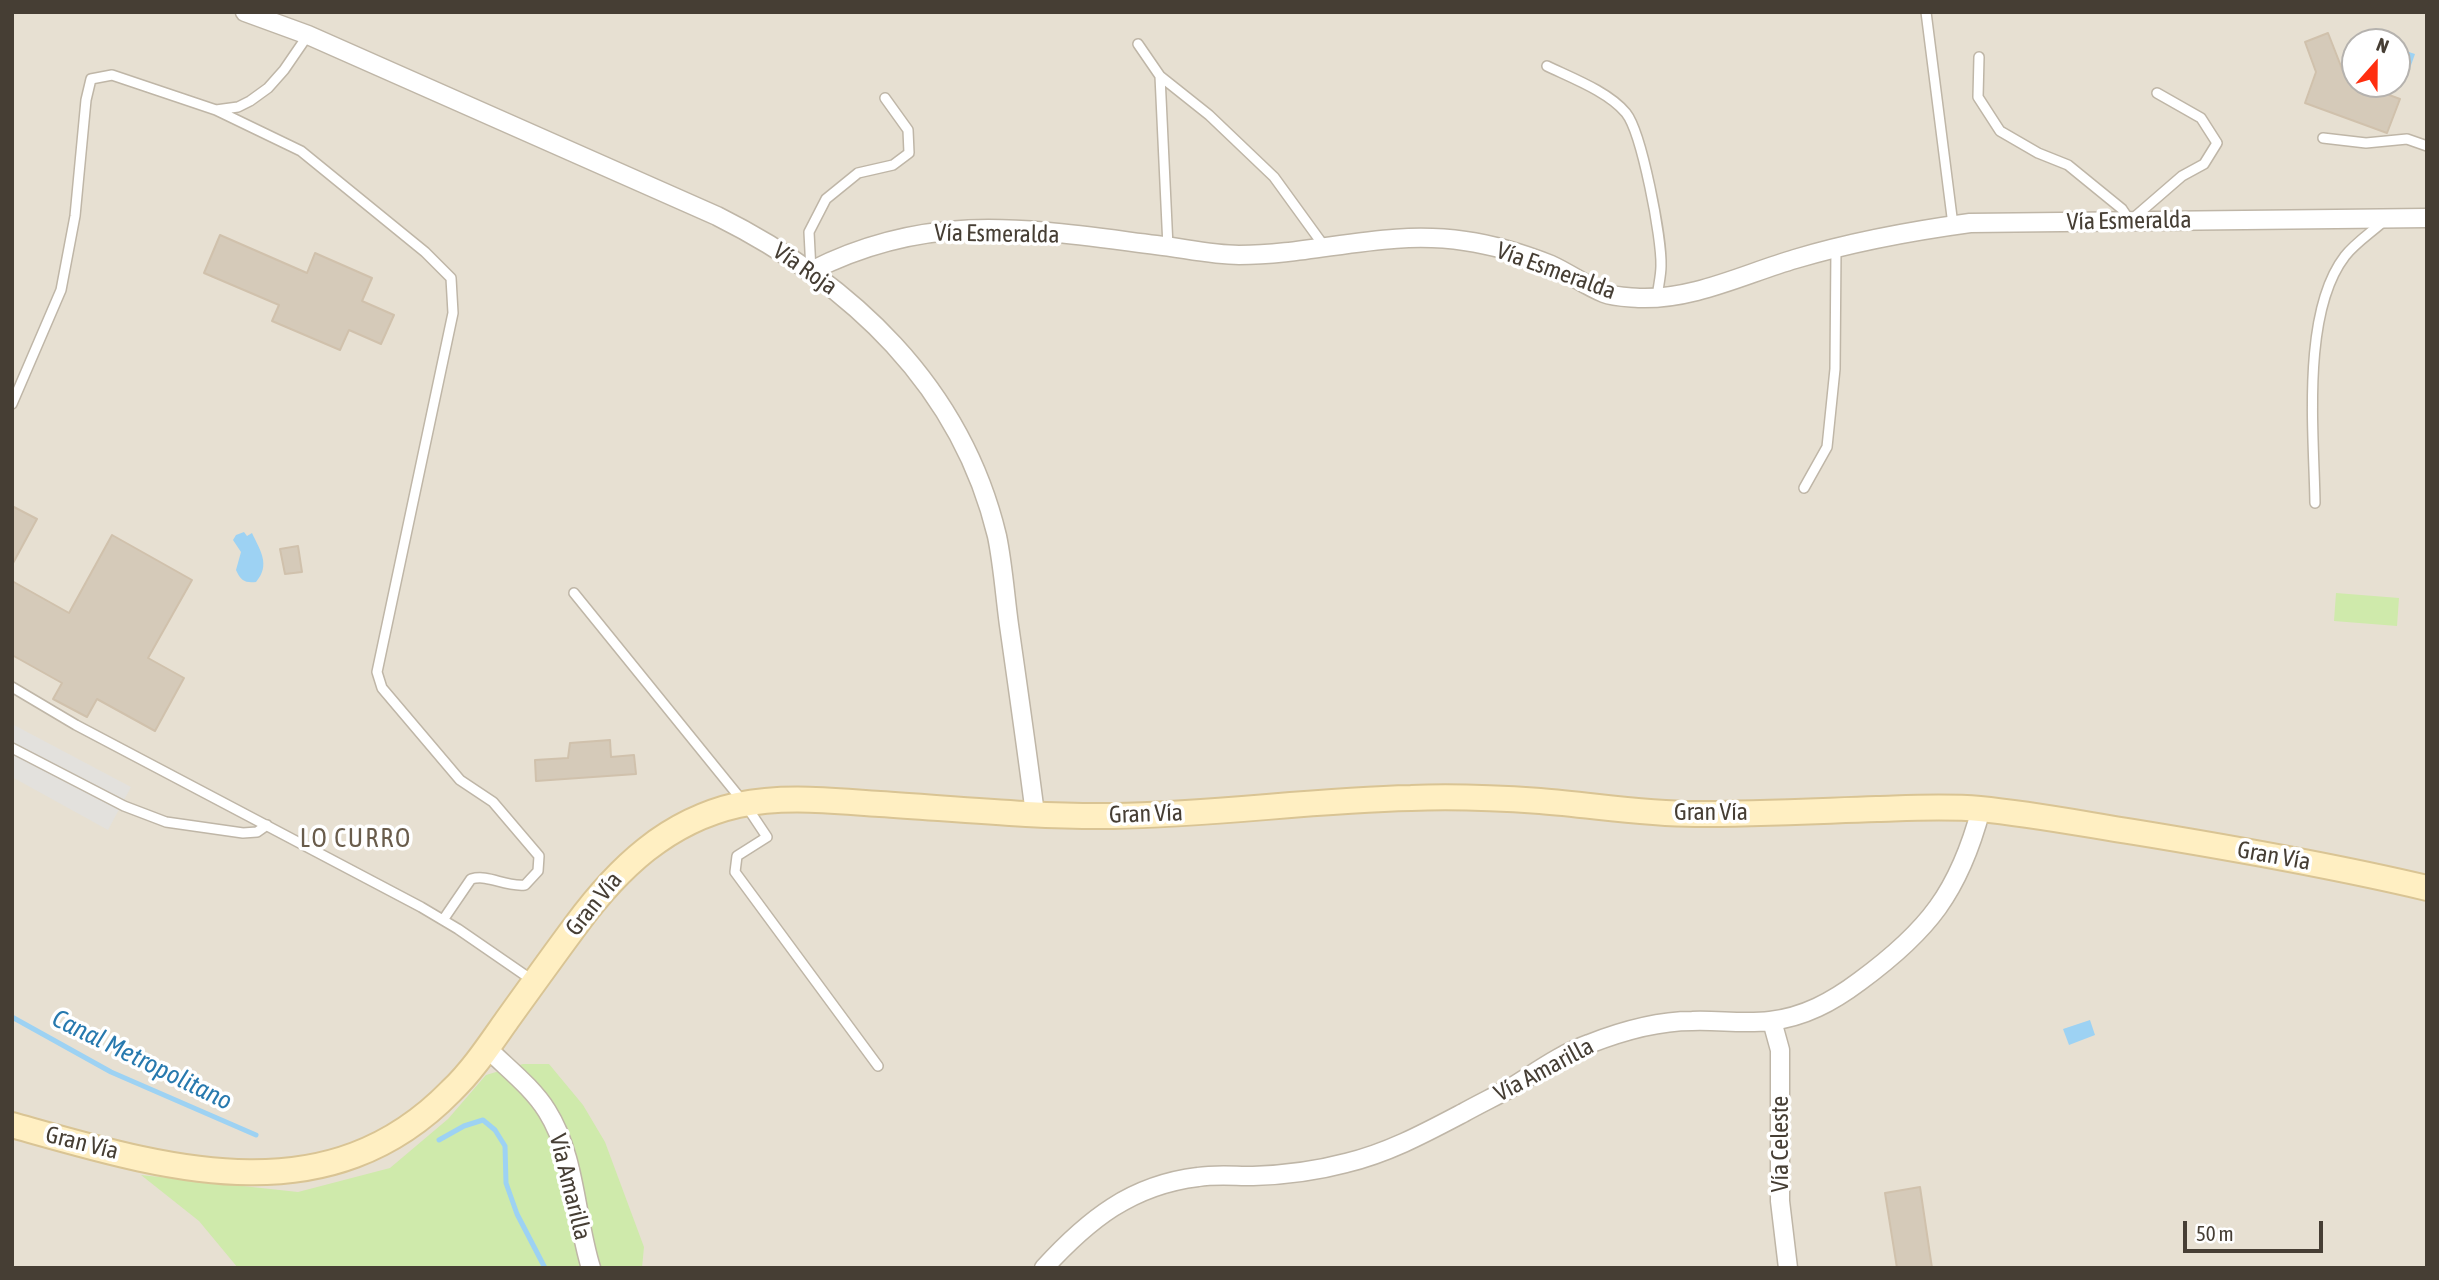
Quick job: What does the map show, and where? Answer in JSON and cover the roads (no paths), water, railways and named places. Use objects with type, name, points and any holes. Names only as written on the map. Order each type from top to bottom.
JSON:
[{"type":"main road","name":"Gran Vía","points":[[12,1125],[188,1168],[228,1173],[290,1171],[341,1159],[390,1137],[421,1117],[451,1091],[487,1048],[598,895],[633,859],[653,843],[697,818],[766,800],[1112,816],[1202,813],[1364,800],[1471,797],[1692,814],[1946,807],[1981,809],[2274,855],[2427,888]]},
{"type":"street","name":"Vía Roja","points":[[245,12],[308,35],[750,232],[811,271],[870,320],[914,368],[944,408],[973,463],[997,537],[1035,814]]},
{"type":"street","name":"Vía Esmeralda","points":[[811,271],[853,251],[882,242],[941,230],[971,228],[1038,232],[1237,255],[1276,253],[1402,237],[1464,241],[1503,249],[1550,265],[1604,293],[1657,298],[1696,292],[1836,248],[1970,223],[2427,218]]},
{"type":"street","name":"Vía Amarilla","points":[[1044,1268],[1095,1218],[1115,1205],[1156,1186],[1198,1177],[1273,1175],[1314,1170],[1380,1153],[1412,1140],[1587,1044],[1639,1028],[1690,1021],[1772,1021],[1810,1011],[1828,1003],[1880,968],[1930,919],[1966,858],[1981,809]]},
{"type":"street","name":"Vía Celeste","points":[[1772,1021],[1780,1050],[1780,1201],[1788,1268]]},
{"type":"street","name":"Vía Amarilla","points":[[487,1048],[538,1097],[555,1125],[567,1159],[583,1244],[591,1268]]},
{"type":"lane","points":[[1926,12],[1953,225]]},
{"type":"lane","points":[[216,110],[250,102],[268,88],[284,71],[308,35]]},
{"type":"lane","points":[[1138,44],[1160,76],[1209,115],[1274,177],[1324,246]]},
{"type":"lane","points":[[1979,57],[1978,97],[2000,131],[2038,153],[2068,165],[2122,209],[2130,221],[2182,176],[2204,164],[2217,143],[2201,118],[2157,93]]},
{"type":"lane","points":[[1547,66],[1599,92],[1626,114],[1640,146],[1653,206],[1661,264],[1657,298]]},
{"type":"lane","points":[[12,404],[61,290],[75,216],[86,100],[91,79],[112,75],[216,110],[301,151],[425,252],[451,278],[453,313],[377,672],[382,688],[460,780],[493,802],[539,856],[538,872],[525,885],[510,886],[482,876],[471,879],[443,920]]},
{"type":"lane","points":[[1160,76],[1168,247]]},
{"type":"lane","points":[[811,271],[808,232],[825,199],[858,173],[893,165],[909,153],[908,130],[885,98]]},
{"type":"lane","points":[[2323,138],[2366,144],[2407,139],[2427,146]]},
{"type":"lane","points":[[2315,503],[2314,353],[2326,288],[2345,255],[2387,219]]},
{"type":"lane","points":[[1804,488],[1827,447],[1835,369],[1836,248]]},
{"type":"lane","points":[[574,593],[746,804],[767,837],[737,856],[735,872],[878,1066]]},
{"type":"lane","points":[[12,687],[76,726],[443,920],[534,982]]},
{"type":"lane","points":[[12,748],[124,806],[166,822],[243,834],[257,832],[267,825]]},
{"type":"water","points":[[244,532],[247,536],[252,533],[263,558],[263,570],[256,582],[244,580],[236,570],[241,552],[233,540],[236,535]]},
{"type":"water","points":[[2090,1020],[2095,1035],[2069,1045],[2063,1029]]},
{"type":"waterway","name":"Canal Metropolitano","points":[[12,1017],[111,1072],[256,1135]]},
{"type":"waterway","name":"Canal Metropolitano","points":[[439,1140],[464,1126],[483,1120],[495,1130],[505,1146],[506,1183],[517,1214],[545,1268]]},
{"type":"district","name":"LO CURRO","points":[[356,839]]}]
